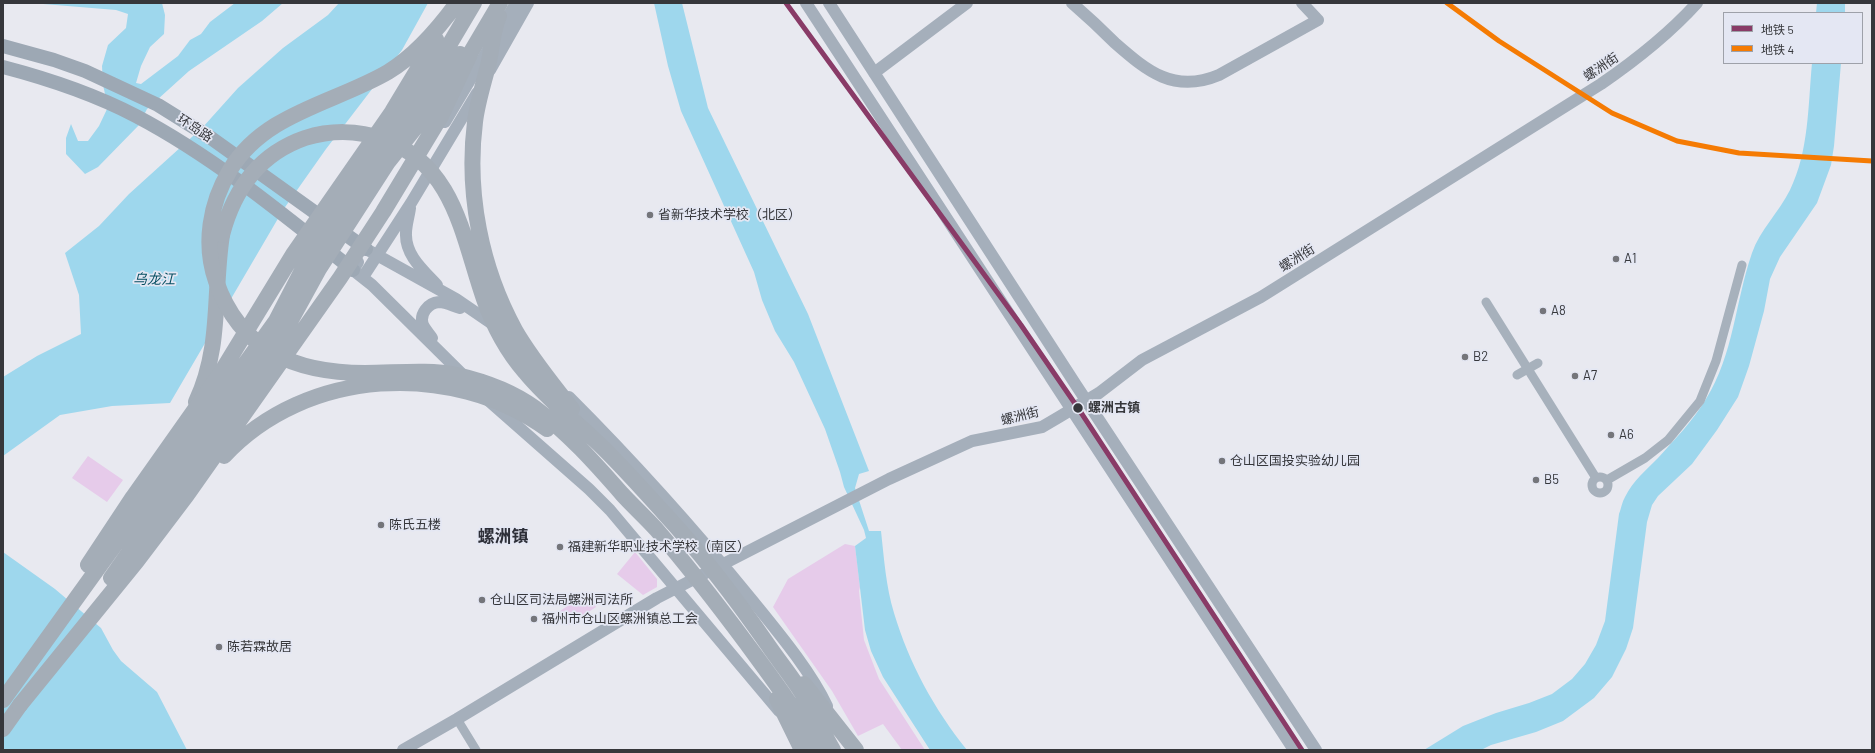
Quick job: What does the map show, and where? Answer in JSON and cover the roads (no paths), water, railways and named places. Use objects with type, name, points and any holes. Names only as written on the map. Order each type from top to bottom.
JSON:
[{"type":"highway","points":[[3,700],[88,565],[190,414],[222,371],[294,253],[392,112],[457,3]]},
{"type":"highway","points":[[457,3],[432,34],[404,61],[372,80],[285,120],[260,136],[244,151],[231,167],[220,189],[211,215],[209,242],[213,273],[225,304],[235,319],[254,340],[275,355],[307,367],[332,371],[416,372],[455,375],[502,390],[532,406],[583,451],[656,529],[710,594],[780,688],[819,750]]},
{"type":"highway","points":[[3,700],[276,321],[307,261],[376,155],[407,116],[474,3]]},
{"type":"highway","points":[[3,729],[285,331],[319,269],[388,162],[423,118],[490,3]]},
{"type":"highway","points":[[20,705],[137,562],[283,362],[362,246],[441,116],[471,52],[500,3]]},
{"type":"highway","points":[[505,3],[495,26],[490,58],[475,122],[474,187],[481,239],[494,284],[516,331],[541,369],[600,445],[695,548],[767,643],[802,693],[833,750]]},
{"type":"highway","points":[[190,414],[206,378],[214,347],[217,315],[219,257],[222,235],[226,218],[238,190],[260,165],[289,145],[320,135],[346,132],[361,133],[375,136],[403,148],[432,171],[446,191],[455,210],[485,302],[508,348],[517,362],[546,396],[600,445]]},
{"type":"highway","points":[[187,495],[235,444],[279,414],[301,403],[336,391],[369,384],[406,382],[463,390],[506,406],[524,415],[567,445],[623,494]]},
{"type":"highway","points":[[767,643],[785,660],[828,711],[856,750]]},
{"type":"highway","points":[[756,656],[802,750]]},
{"type":"main road","name":"环岛路","points":[[3,46],[54,60],[85,71],[152,102],[199,130],[371,252]]},
{"type":"main road","name":"环岛路","points":[[3,67],[79,90],[135,116],[187,146],[282,214],[358,273]]},
{"type":"street","points":[[516,3],[436,137],[358,273],[501,413],[597,497],[641,545],[781,713],[805,750]]},
{"type":"street","points":[[371,252],[411,203],[462,120],[528,3]]},
{"type":"street","points":[[806,3],[1294,750]]},
{"type":"street","points":[[829,3],[1087,401],[1316,750]]},
{"type":"street","points":[[874,73],[967,3]]},
{"type":"street","points":[[1072,3],[1145,69],[1165,78],[1186,82],[1202,80],[1219,75],[1318,20],[1302,3]]},
{"type":"street","name":"螺洲街","points":[[403,750],[676,588],[724,565],[882,483],[972,441],[1042,427],[1087,401],[1142,360],[1261,297],[1601,84],[1652,48],[1676,26],[1697,3]]},
{"type":"street","points":[[411,203],[406,232],[408,248],[416,263],[443,292]]},
{"type":"street","points":[[371,252],[480,314],[523,350],[614,442],[663,494],[724,565],[776,630],[820,692],[849,750]]},
{"type":"street","points":[[1607,480],[1645,458],[1668,440],[1700,401],[1716,361],[1742,265]]},
{"type":"street","points":[[456,368],[427,331],[423,324],[424,313],[431,304],[441,302],[480,314]]},
{"type":"street","points":[[1486,302],[1596,478]]},
{"type":"street","points":[[1517,375],[1538,363]]},
{"type":"street","points":[[1596,478],[1600,477],[1607,480]]},
{"type":"street","points":[[1596,478],[1593,485],[1595,490],[1599,492],[1608,488],[1607,480]]},
{"type":"street","points":[[457,719],[476,750]]},
{"type":"water","points":[[31,3],[162,3],[165,15],[164,34],[150,47],[141,66],[136,83],[141,84],[178,56],[190,40],[201,34],[210,22],[235,3],[283,3],[262,21],[189,71],[147,109],[139,125],[98,167],[85,174],[66,154],[66,138],[71,124],[78,141],[88,141],[99,126],[108,107],[103,85],[102,66],[108,45],[126,28],[128,14],[116,10]]},
{"type":"water","name":"乌龙江","points":[[339,3],[428,3],[402,50],[326,149],[283,210],[170,403],[112,406],[60,415],[3,456],[3,377],[37,356],[81,334],[79,295],[65,253],[99,226],[129,194],[203,127],[238,88],[283,48],[328,15]]},
{"type":"water","points":[[654,3],[682,3],[708,108],[808,314],[869,471],[859,474],[855,488],[869,531],[881,531],[889,593],[900,632],[915,668],[933,702],[967,750],[930,750],[883,677],[871,651],[865,630],[855,546],[866,538],[864,530],[844,487],[825,429],[794,362],[775,331],[762,300],[754,272],[681,111],[668,66]]},
{"type":"water","points":[[1817,3],[1845,3],[1845,12],[1816,12]]},
{"type":"water","points":[[1812,64],[1841,64],[1831,165],[1817,203],[1780,257],[1770,279],[1764,311],[1749,366],[1738,397],[1717,430],[1692,464],[1658,496],[1652,505],[1647,522],[1633,628],[1626,649],[1612,677],[1594,698],[1563,721],[1536,732],[1491,745],[1481,750],[1424,750],[1463,726],[1552,694],[1572,679],[1585,664],[1596,645],[1605,621],[1619,514],[1623,501],[1628,491],[1644,471],[1684,430],[1706,399],[1715,382],[1723,364],[1746,271],[1755,245],[1786,198],[1796,175],[1801,160],[1807,128]]},
{"type":"water","points":[[3,552],[55,589],[101,628],[121,661],[157,692],[187,750],[3,750]]},
{"type":"metro line","name":"5","points":[[786,3],[1021,325],[1078,408],[1302,750]]},
{"type":"metro line","name":"4","points":[[1447,3],[1499,41],[1612,113],[1677,141],[1739,153],[1872,161]]},
{"type":"place","name":"省新华技术学校（北区）","points":[[650,215]]},
{"type":"place","name":"A1","points":[[1616,259]]},
{"type":"place","name":"A8","points":[[1543,311]]},
{"type":"place","name":"B2","points":[[1465,357]]},
{"type":"place","name":"A7","points":[[1575,376]]},
{"type":"place","name":"螺洲古镇","points":[[1078,408]]},
{"type":"place","name":"A6","points":[[1611,435]]},
{"type":"place","name":"仓山区国投实验幼儿园","points":[[1222,461]]},
{"type":"place","name":"B5","points":[[1536,480]]},
{"type":"place","name":"陈氏五楼","points":[[381,525]]},
{"type":"place","name":"福建新华职业技术学校（南区）","points":[[560,547]]},
{"type":"place","name":"仓山区司法局螺洲司法所","points":[[482,600]]},
{"type":"place","name":"福州市仓山区螺洲镇总工会","points":[[534,619]]},
{"type":"place","name":"陈若霖故居","points":[[219,647]]},
{"type":"district","name":"螺洲镇","points":[[503,536]]}]
